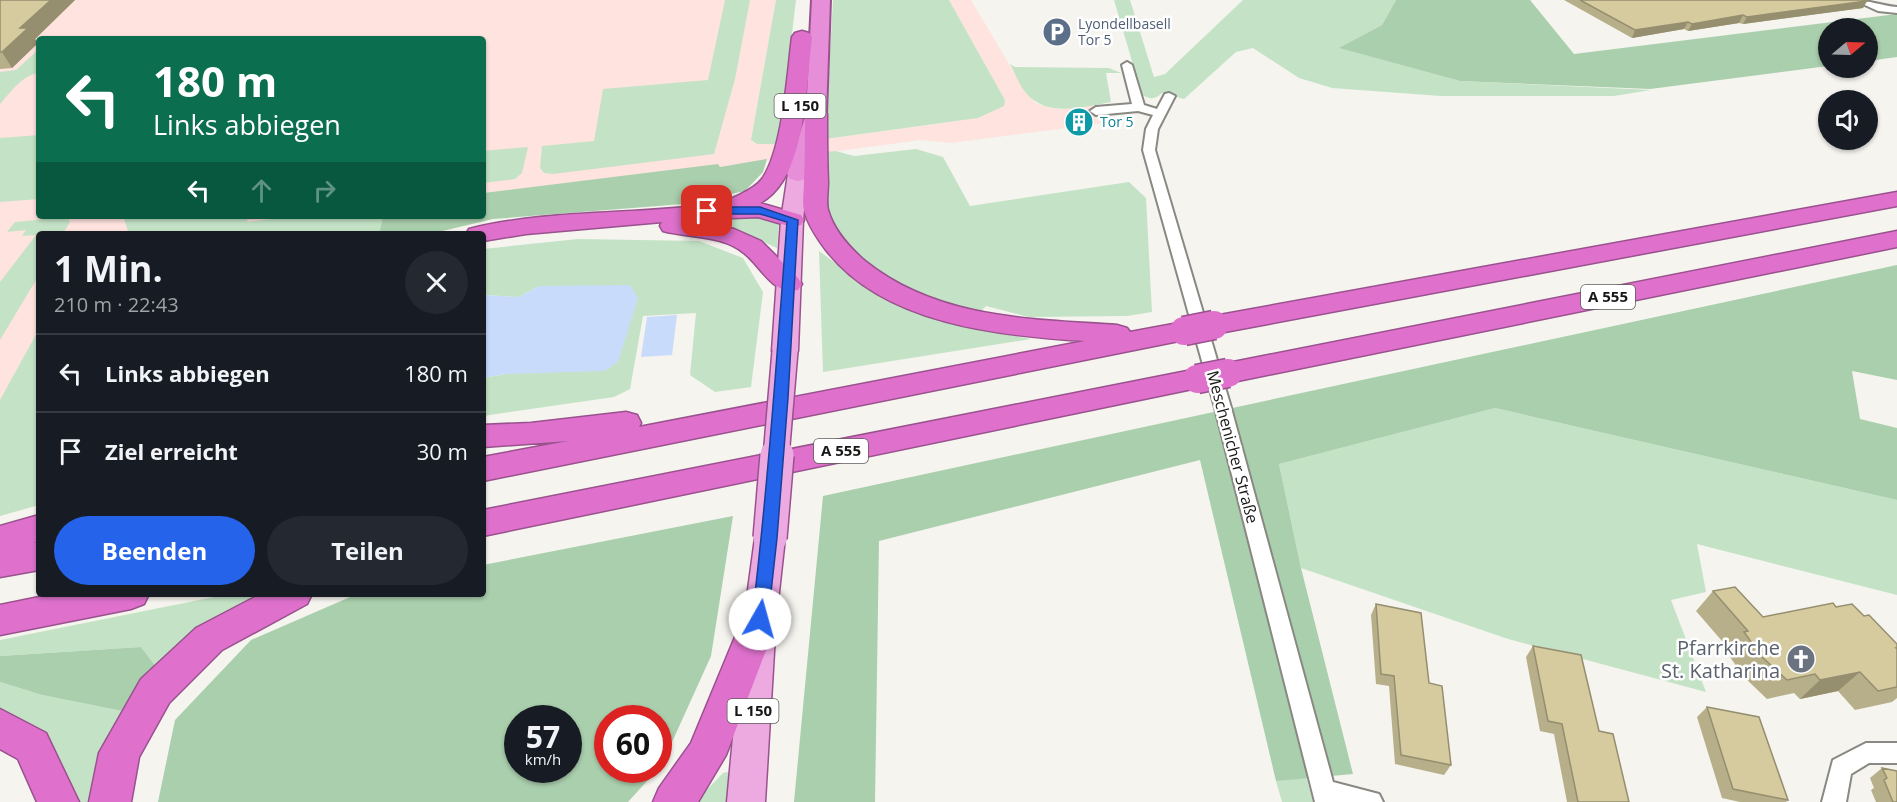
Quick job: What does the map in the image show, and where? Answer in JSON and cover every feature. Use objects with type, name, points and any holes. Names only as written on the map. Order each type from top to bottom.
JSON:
[{"type":"highway","name":"L 150","points":[[798,174],[802,37],[806,0]]},
{"type":"highway","name":"L 150","points":[[798,174],[816,114],[821,0]]},
{"type":"highway","points":[[707,211],[745,202],[768,188],[780,168],[802,37]]},
{"type":"highway","points":[[816,114],[816,208],[819,220],[826,235],[839,251],[876,282],[904,296],[949,312],[1005,326],[1146,338]]},
{"type":"highway","points":[[486,468],[1214,325],[1897,199]]},
{"type":"highway","points":[[486,233],[526,227],[594,223],[707,211],[760,210],[792,220]]},
{"type":"highway","points":[[594,223],[688,227],[725,234],[752,246],[789,284]]},
{"type":"highway","name":"A 555","points":[[486,524],[1897,239]]},
{"type":"highway","points":[[486,436],[531,434],[861,394]]},
{"type":"highway","points":[[0,540],[36,529]]},
{"type":"highway","points":[[0,563],[36,557]]},
{"type":"highway","points":[[0,620],[116,597]]},
{"type":"highway","points":[[110,802],[119,753],[155,691],[209,639],[288,597]]},
{"type":"highway","points":[[674,802],[706,755],[760,619]]},
{"type":"highway","points":[[0,727],[32,746],[58,802]]},
{"type":"main road","name":"L 150","points":[[746,802],[760,619],[770,538],[785,351],[792,220],[798,174]]},
{"type":"street","points":[[1858,0],[1882,9],[1897,10]]},
{"type":"street","points":[[1127,65],[1138,107]]},
{"type":"street","name":"Meschenicher Straße","points":[[1169,96],[1158,113],[1152,129],[1149,150],[1222,404],[1325,797]]},
{"type":"street","points":[[1096,111],[1138,107],[1158,113]]},
{"type":"street","points":[[1834,802],[1841,768],[1866,753],[1897,753]]},
{"type":"street","points":[[1325,797],[1371,802]]},
{"type":"shaded area","points":[[0,0],[776,0],[751,140],[757,144],[825,139],[978,118],[1003,106],[1005,100],[949,0],[971,0],[1025,91],[1037,104],[1057,109],[1091,105],[1105,123],[951,143],[921,140],[720,167],[717,165],[486,193],[486,36],[36,36],[36,219],[382,219],[380,231],[36,231],[36,468],[0,479]]},
{"type":"green space","points":[[725,0],[750,0],[735,79],[714,154],[553,174],[544,173],[540,168],[542,146],[594,141],[603,89],[708,80]]},
{"type":"green space","points":[[776,0],[796,0],[780,133],[777,144],[757,144],[751,140]]},
{"type":"green space","points":[[833,0],[949,0],[1005,100],[1004,106],[978,118],[825,139]]},
{"type":"green space","points":[[1114,0],[1130,0],[1154,77],[1165,74],[1243,0],[1396,0],[1382,25],[1340,48],[1460,81],[1651,90],[1614,96],[1441,96],[1332,88],[1299,78],[1253,48],[1236,52],[1184,99],[1162,93],[1155,98],[1150,98],[1142,95]]},
{"type":"green space","points":[[1396,0],[1530,0],[1574,54],[1818,24],[1818,67],[1650,89],[1460,81],[1339,48],[1382,25]]},
{"type":"green space","points":[[1897,14],[1897,57],[1878,60],[1878,18],[1865,18]]},
{"type":"green space","points":[[36,52],[36,74],[22,81],[0,104],[0,72],[16,70]]},
{"type":"green space","points":[[1010,64],[1015,67],[1109,68],[1121,73],[1106,73],[1111,102],[1066,109],[1044,106],[1035,101],[1019,83]]},
{"type":"green space","points":[[36,135],[36,199],[0,202],[0,138]]},
{"type":"green space","points":[[528,147],[522,173],[515,179],[486,183],[486,151]]},
{"type":"green space","points":[[916,149],[943,157],[970,206],[1129,182],[1146,198],[1152,312],[1127,316],[1029,317],[986,306],[981,311],[937,301],[916,293],[869,267],[843,242],[827,212],[825,152],[836,151],[854,156]]},
{"type":"green space","points":[[767,159],[763,172],[745,191],[683,204],[493,219],[443,231],[380,231],[382,219],[486,219],[486,193],[718,164],[720,167]]},
{"type":"green space","points":[[746,214],[779,222],[777,248],[730,227],[684,220],[686,218]]},
{"type":"green space","points":[[68,219],[70,222],[65,231],[36,231],[36,235],[22,236],[26,230],[7,232],[15,222]]},
{"type":"green space","points":[[124,219],[248,219],[247,222],[271,219],[382,219],[380,231],[128,231]]},
{"type":"green space","points":[[36,235],[36,280],[0,340],[0,282]]},
{"type":"green space","points":[[578,239],[699,241],[743,258],[763,292],[751,387],[715,392],[690,375],[696,313],[643,316],[630,389],[614,397],[486,416],[486,377],[506,374],[539,286],[519,297],[486,295],[486,249]]},
{"type":"green space","points":[[819,251],[881,296],[941,322],[1031,339],[823,372]]},
{"type":"green space","points":[[1897,265],[1897,380],[1852,371],[1860,419],[1897,428],[1897,500],[1495,408],[1279,464],[1301,568],[1353,774],[1276,781],[1200,460],[879,541],[875,802],[794,802],[823,496]]},
{"type":"green space","points":[[36,334],[36,506],[0,516],[0,400]]},
{"type":"green space","points":[[1495,408],[1897,500],[1897,595],[1697,544],[1706,592],[1671,600],[1706,692],[1508,639],[1301,568],[1279,464]]},
{"type":"green space","points":[[733,516],[711,656],[672,742],[672,705],[594,705],[594,783],[645,783],[628,802],[158,802],[175,720],[251,640],[350,597],[486,597],[486,564]]},
{"type":"green space","points":[[214,597],[265,597],[160,672],[141,647],[0,656],[0,640]]},
{"type":"green space","points":[[141,647],[160,672],[132,713],[42,695],[0,682],[0,656]]},
{"type":"green space","points":[[0,682],[42,695],[132,713],[97,802],[75,802],[35,730],[0,709]]},
{"type":"green space","points":[[723,773],[730,774],[727,802],[695,802]]},
{"type":"green space","points":[[1306,777],[1313,802],[1282,802],[1276,781]]},
{"type":"water","points":[[630,285],[638,298],[618,362],[604,371],[506,374],[486,377],[486,295],[519,297],[539,286]]},
{"type":"water","points":[[677,315],[672,355],[641,357],[647,317]]},
{"type":"building","points":[[0,0],[51,0],[20,28],[28,28],[2,52],[0,52]]},
{"type":"building","points":[[1580,0],[1865,0],[1867,1],[1635,30]]},
{"type":"building","points":[[1735,587],[1763,617],[1833,603],[1836,607],[1852,604],[1864,616],[1869,615],[1897,644],[1897,687],[1878,691],[1860,672],[1820,680],[1815,674],[1787,680],[1762,657],[1744,632],[1748,631],[1713,591]]},
{"type":"building","points":[[1376,604],[1421,613],[1429,683],[1442,686],[1451,765],[1401,755],[1394,676],[1381,674]]},
{"type":"building","points":[[1533,646],[1581,655],[1599,731],[1613,734],[1629,802],[1578,802],[1562,724],[1548,721]]},
{"type":"building","points":[[1707,707],[1759,717],[1788,800],[1733,789]]},
{"type":"building","points":[[1882,768],[1897,771],[1897,802],[1893,802]]},
{"type":"place","name":"Lyondellbasell Tor 5","points":[[1057,32]]},
{"type":"place","name":"Tor 5","points":[[1079,122]]},
{"type":"place","name":"Pfarrkirche St. Katharina","points":[[1801,659]]},
{"type":"route","points":[[707,211],[760,210],[792,220],[785,351],[770,538],[760,619]]}]
